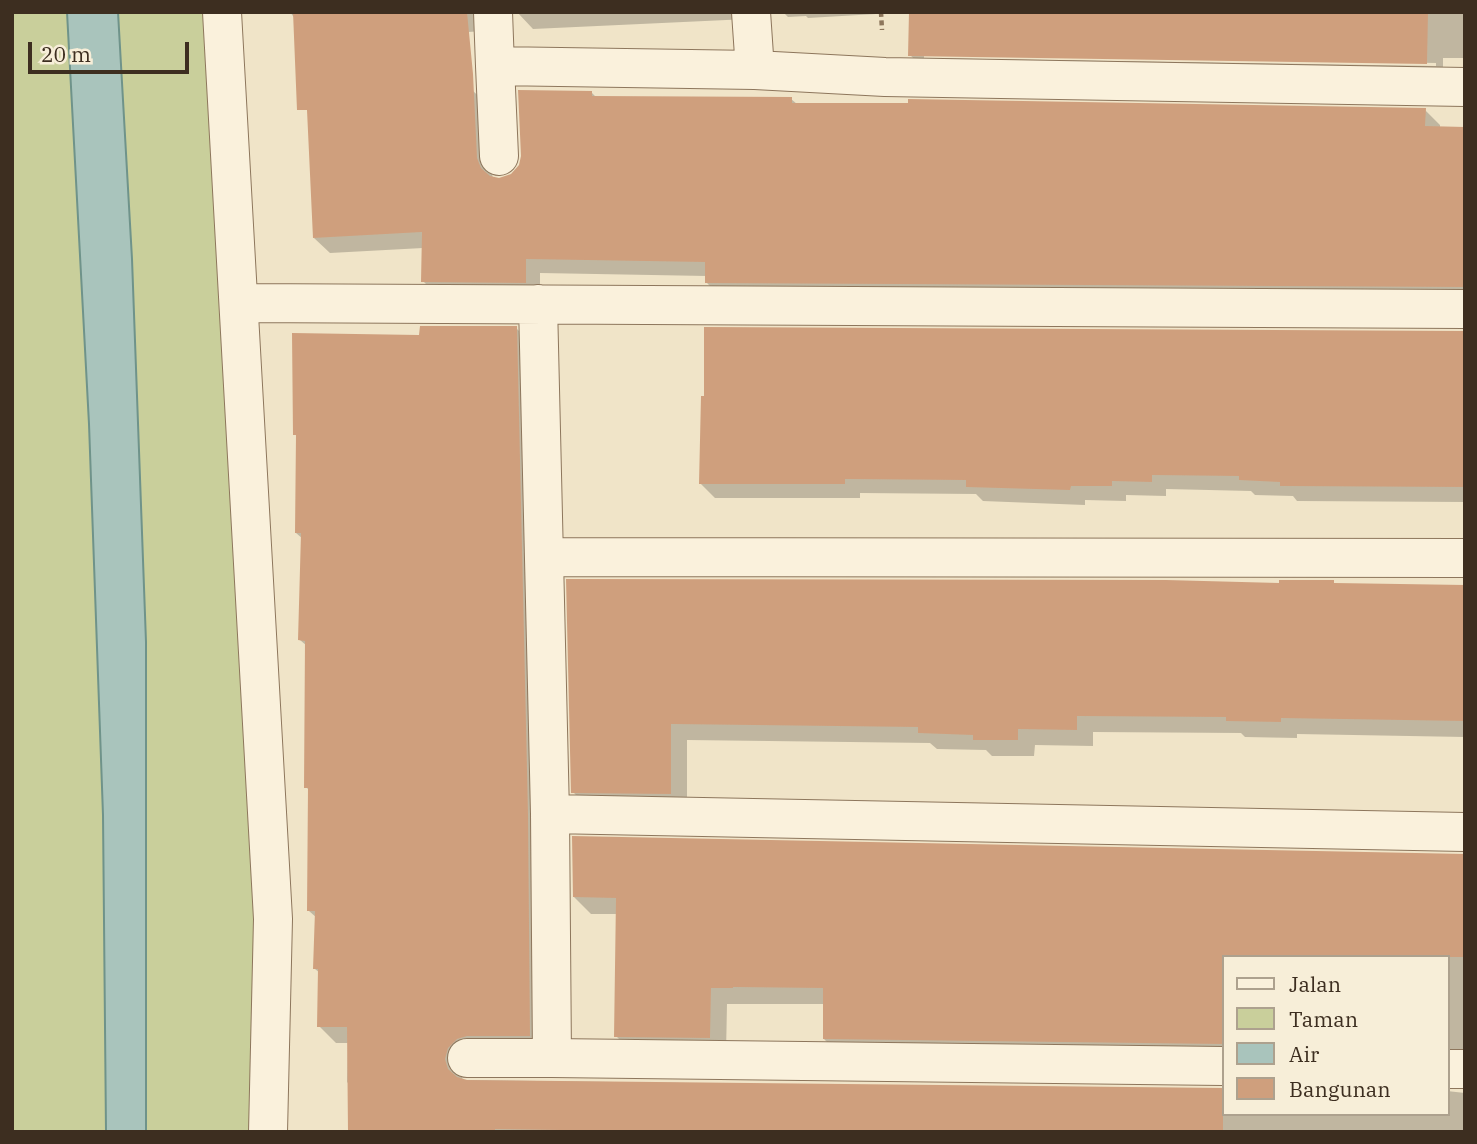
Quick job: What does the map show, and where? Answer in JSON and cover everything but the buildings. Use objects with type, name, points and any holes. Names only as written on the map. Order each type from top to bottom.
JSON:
[{"type":"street","points":[[222,12],[272,919],[268,1132]]},
{"type":"street","points":[[493,12],[499,156]]},
{"type":"street","points":[[751,12],[755,71]]},
{"type":"street","points":[[495,66],[899,77],[1465,87]]},
{"type":"street","points":[[239,303],[1465,309]]},
{"type":"street","points":[[538,304],[550,814],[552,1058]]},
{"type":"street","points":[[544,557],[1465,558]]},
{"type":"street","points":[[550,814],[1465,832]]},
{"type":"street","points":[[467,1058],[1222,1066]]},
{"type":"green space","points":[[12,12],[222,12],[268,1132],[12,1132]]},
{"type":"water","points":[[67,12],[118,12],[132,259],[146,642],[146,1132],[106,1132],[103,815],[89,424]]}]
